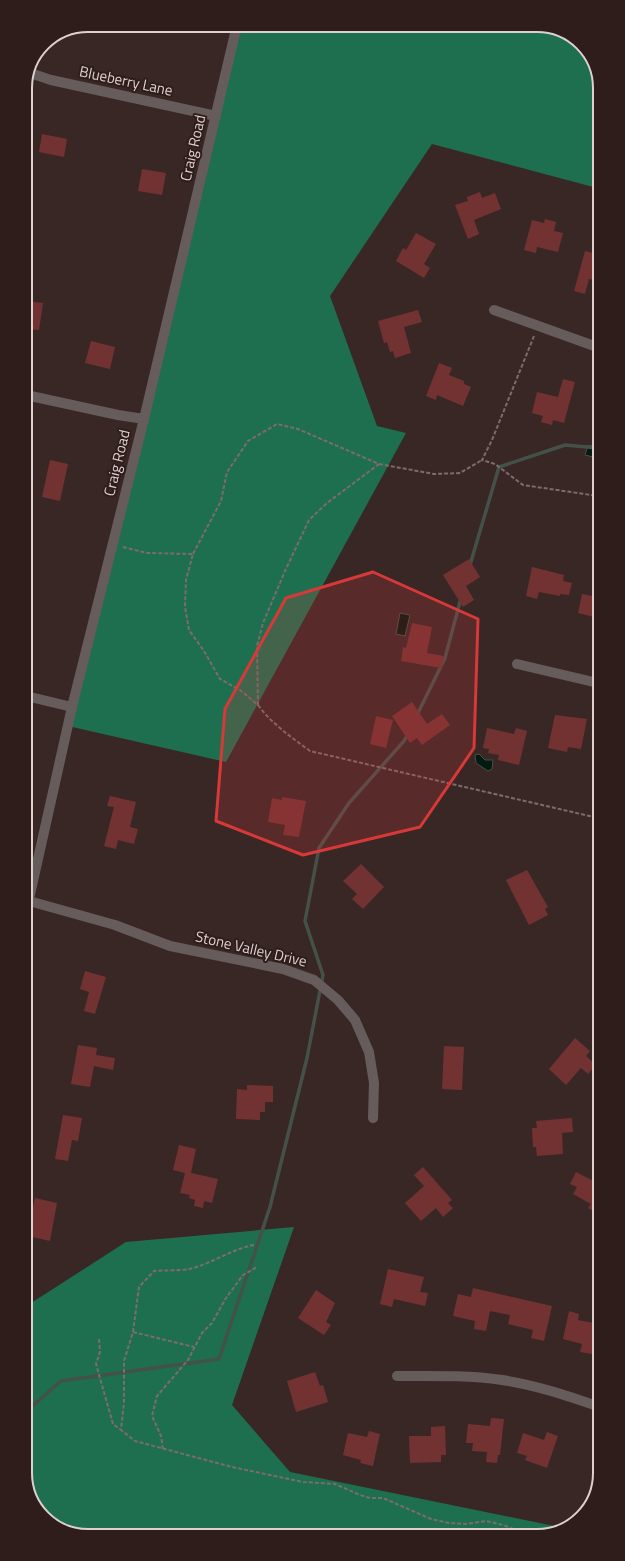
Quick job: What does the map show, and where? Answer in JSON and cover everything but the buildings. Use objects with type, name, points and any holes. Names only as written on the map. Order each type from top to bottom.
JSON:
[{"type":"street","name":"Craig Road","points":[[32,887],[72,707],[144,419],[235,32]]},
{"type":"street","name":"Blueberry Lane","points":[[34,74],[51,80],[216,116]]},
{"type":"street","points":[[494,310],[593,346]]},
{"type":"street","points":[[32,396],[118,415],[144,419]]},
{"type":"street","points":[[517,664],[593,681]]},
{"type":"street","points":[[32,697],[72,707]]},
{"type":"street","name":"Stone Valley Drive","points":[[32,906],[115,925],[170,946],[283,969],[314,980],[338,1000],[355,1020],[369,1052],[374,1083],[373,1118]]},
{"type":"street","points":[[397,1376],[464,1376],[502,1380],[538,1387],[593,1405]]},
{"type":"path","points":[[538,326],[492,440],[482,460],[460,473],[434,474],[379,464],[304,431],[277,424],[248,441],[227,472],[221,501],[193,554],[186,580],[185,606],[189,630],[204,651],[220,679],[240,690],[258,705],[267,717],[284,732],[310,751],[593,817]]},
{"type":"path","points":[[482,460],[495,464],[523,485],[593,495]]},
{"type":"path","points":[[258,705],[257,646],[263,623],[309,520],[327,503],[379,464]]},
{"type":"path","points":[[113,544],[147,553],[193,554]]},
{"type":"path","points":[[121,1430],[124,1402],[124,1361],[133,1332],[139,1287],[154,1271],[189,1268],[233,1253],[240,1247],[254,1245]]},
{"type":"path","points":[[163,1449],[161,1436],[152,1416],[157,1396],[188,1360],[202,1333],[212,1323],[226,1298],[239,1280],[243,1275],[257,1267]]},
{"type":"path","points":[[133,1332],[194,1347]]},
{"type":"path","points":[[99,1339],[100,1352],[96,1364],[113,1424],[135,1441],[271,1476],[303,1482],[335,1484],[370,1498],[383,1498],[431,1519],[449,1523],[466,1524],[486,1521],[503,1524],[514,1529]]},
{"type":"highlighted area","points":[[373,572],[478,619],[474,748],[420,827],[303,855],[216,821],[225,709],[286,598]]},
{"type":"green space","points":[[235,32],[541,32],[555,35],[571,44],[584,57],[592,77],[593,187],[432,144],[330,296],[377,426],[406,433],[226,762],[68,726]]},
{"type":"green space","points":[[294,1227],[232,1405],[290,1472],[555,1526],[537,1529],[84,1529],[67,1525],[60,1521],[41,1504],[33,1484],[32,1302],[126,1242]]},
{"type":"shaded area","points":[[588,445],[593,446],[593,457],[585,455]]},
{"type":"shaded area","points":[[400,613],[410,615],[405,636],[396,634]]},
{"type":"shaded area","points":[[479,754],[485,760],[493,760],[492,769],[488,771],[476,763],[475,755]]},
{"type":"waterway","points":[[470,565],[499,467],[565,445],[593,448]]},
{"type":"waterway","points":[[417,715],[445,658],[461,598]]},
{"type":"waterway","points":[[32,1406],[61,1381],[219,1359],[270,1207],[307,1058],[323,975],[305,921],[319,848],[349,803],[404,741],[408,734]]}]
